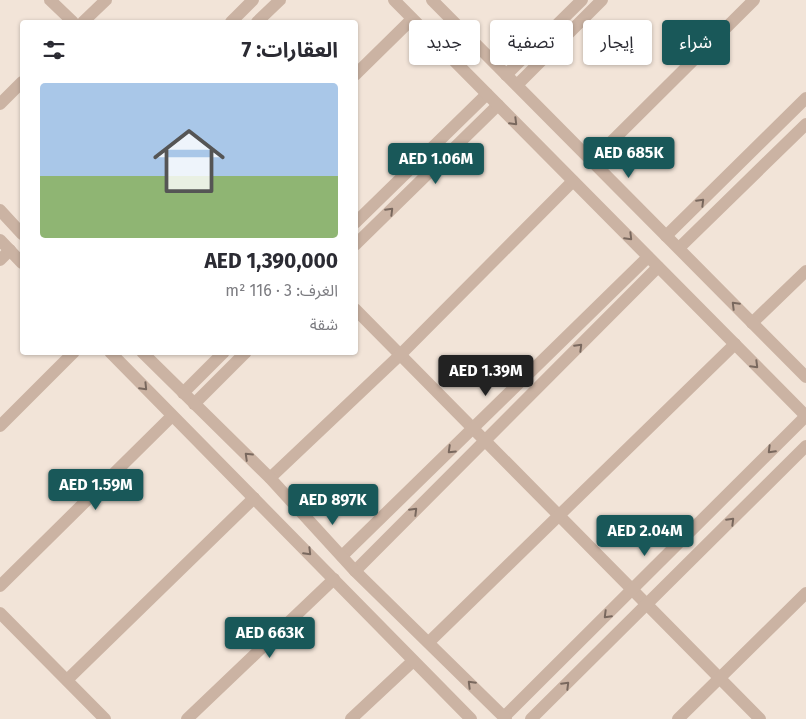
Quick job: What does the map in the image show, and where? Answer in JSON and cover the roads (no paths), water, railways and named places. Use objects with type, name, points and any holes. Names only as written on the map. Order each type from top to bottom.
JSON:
[{"type":"street","points":[[50,0],[71,20]]},
{"type":"street","points":[[85,20],[106,0]]},
{"type":"street","points":[[233,20],[253,0]]},
{"type":"street","points":[[259,20],[280,0]]},
{"type":"street","points":[[145,355],[270,478],[355,571],[505,718],[806,416],[394,0]]},
{"type":"street","points":[[432,0],[806,377]]},
{"type":"street","points":[[506,75],[582,0]]},
{"type":"street","points":[[516,85],[602,0]]},
{"type":"street","points":[[592,161],[754,0]]},
{"type":"street","points":[[358,72],[412,19]]},
{"type":"street","points":[[0,104],[20,84]]},
{"type":"street","points":[[358,220],[487,94]]},
{"type":"street","points":[[666,236],[806,98]]},
{"type":"street","points":[[358,242],[498,105]]},
{"type":"street","points":[[678,248],[806,124]]},
{"type":"street","points":[[270,478],[400,354],[573,181]]},
{"type":"street","points":[[0,210],[20,230]]},
{"type":"street","points":[[0,240],[20,261]]},
{"type":"street","points":[[0,260],[10,250]]},
{"type":"street","points":[[342,556],[648,257]]},
{"type":"street","points":[[355,571],[658,267]]},
{"type":"street","points":[[752,323],[806,270]]},
{"type":"street","points":[[358,312],[760,719]]},
{"type":"street","points":[[429,642],[735,344]]},
{"type":"street","points":[[0,426],[71,355]]},
{"type":"street","points":[[113,355],[471,719]]},
{"type":"street","points":[[183,392],[221,355]]},
{"type":"street","points":[[194,404],[243,355]]},
{"type":"street","points":[[0,586],[172,416]]},
{"type":"street","points":[[531,719],[806,446]]},
{"type":"street","points":[[67,680],[254,498]]},
{"type":"street","points":[[187,719],[334,579]]},
{"type":"street","points":[[678,719],[806,593]]},
{"type":"street","points":[[0,613],[105,719]]},
{"type":"street","points":[[351,719],[413,661]]}]
